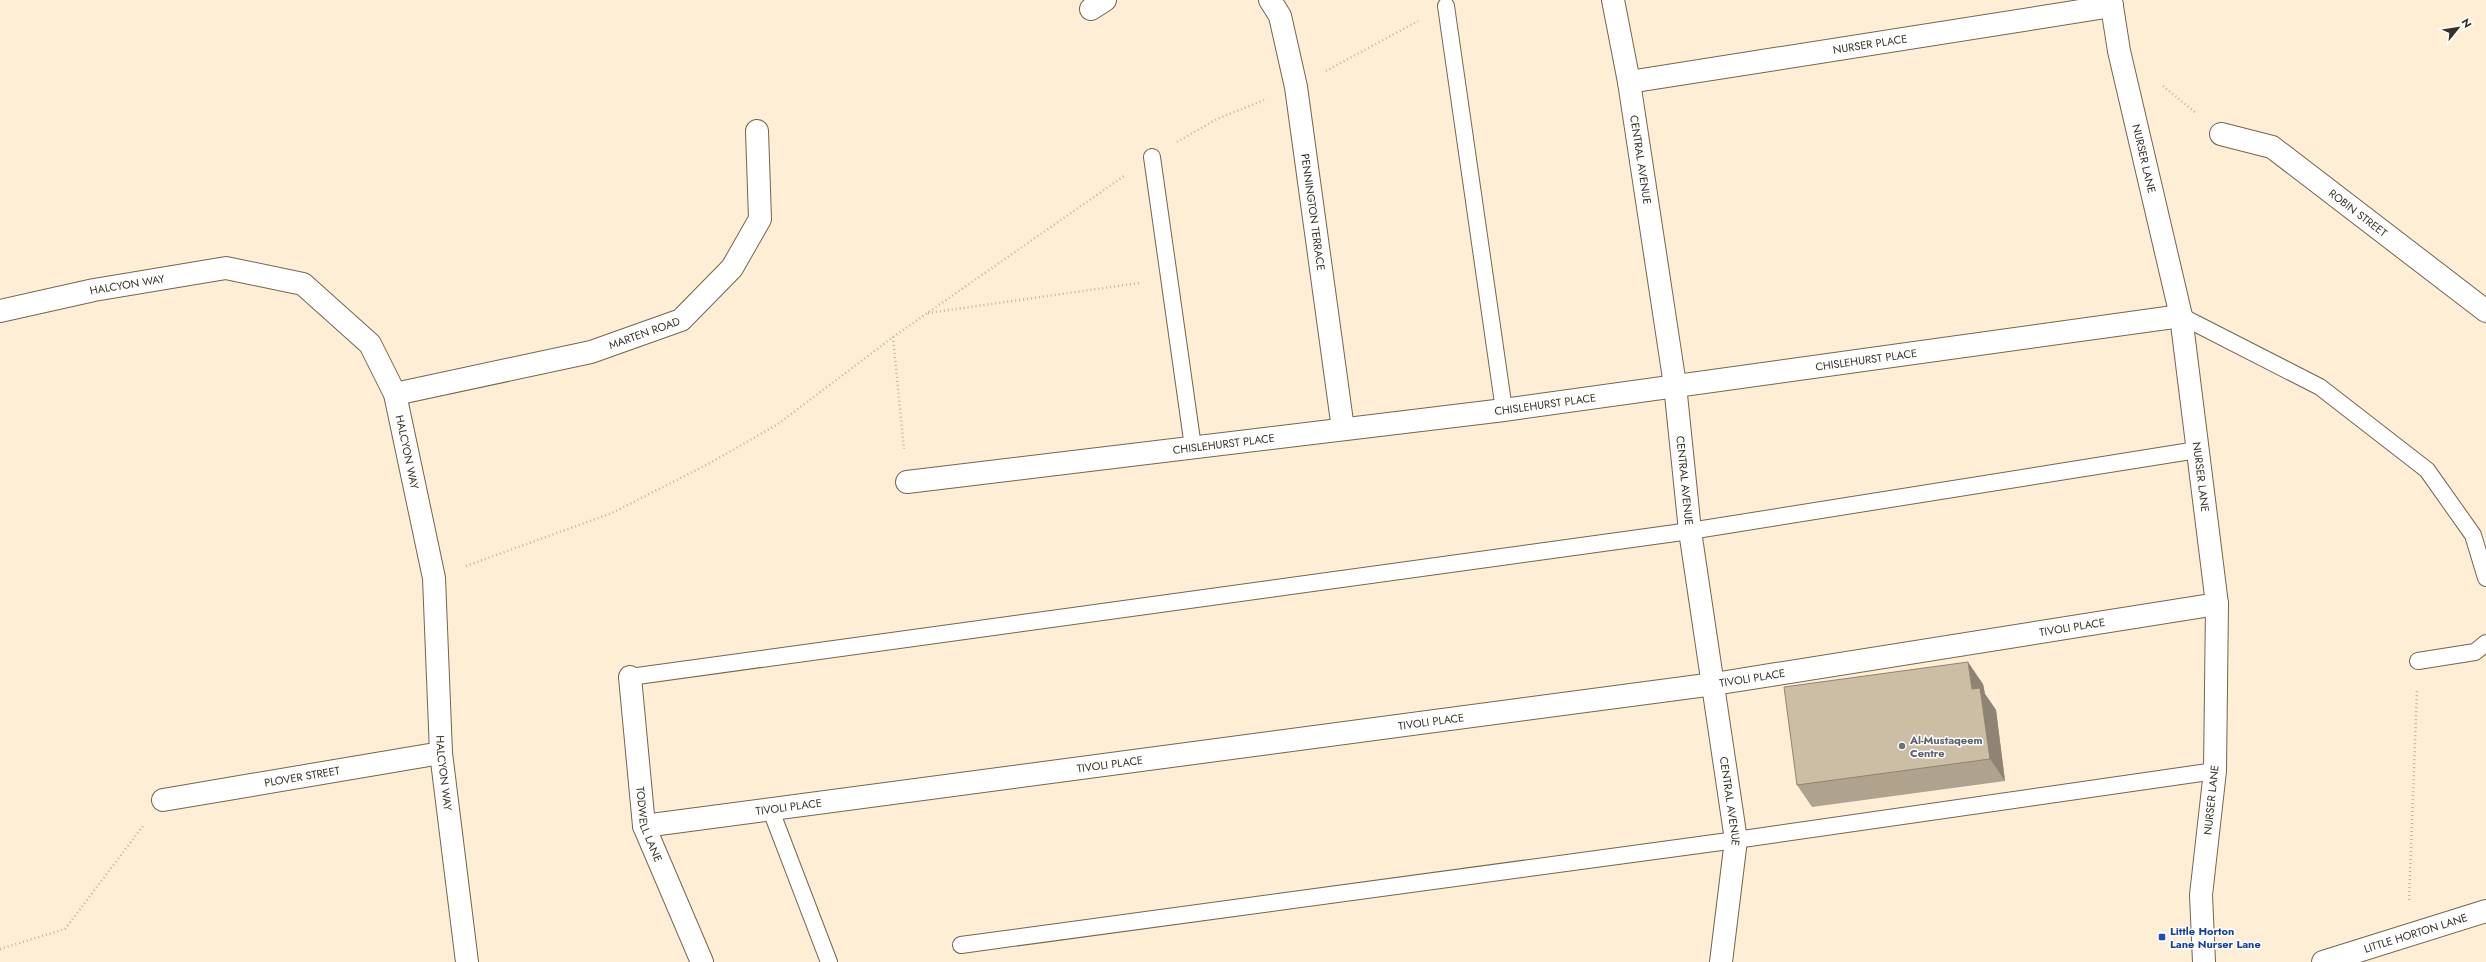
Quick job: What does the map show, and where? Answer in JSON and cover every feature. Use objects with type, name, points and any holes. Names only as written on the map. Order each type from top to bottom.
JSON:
[{"type":"street","name":"PENNINGTON TERRACE","points":[[1270,0],[1280,16],[1296,87],[1343,430]]},
{"type":"street","name":"CENTRAL AVENUE","points":[[1613,0],[1628,82],[1675,385],[1690,531],[1714,684],[1736,840],[1721,962]]},
{"type":"street","name":"NURSER PLACE","points":[[1628,82],[2111,3]]},
{"type":"street","name":"NURSER LANE","points":[[2111,3],[2119,51],[2181,316],[2217,604],[2215,771],[2201,895],[2204,962]]},
{"type":"street","name":"MARTEN ROAD","points":[[395,394],[591,352],[681,320],[732,268],[760,219],[757,131]]},
{"type":"street","name":"ROBIN STREET","points":[[2221,134],[2272,147],[2486,311]]},
{"type":"street","name":"HALCYON WAY","points":[[0,312],[94,290],[226,268],[303,284],[370,344],[395,394],[434,578],[441,753],[467,962]]},
{"type":"street","name":"CHISLEHURST PLACE","points":[[907,482],[1504,410],[1675,385],[2181,316]]},
{"type":"street","name":"TIVOLI PLACE","points":[[644,826],[770,808],[1714,684],[2217,604]]},
{"type":"street","name":"TODWELL LANE","points":[[630,677],[644,826],[702,962]]},
{"type":"street","name":"PLOVER STREET","points":[[163,800],[441,753]]},
{"type":"street","name":"LITTLE HORTON LANE","points":[[2323,962],[2408,937],[2486,911]]},
{"type":"lane","points":[[1446,6],[1504,410]]},
{"type":"lane","points":[[1152,157],[1193,447]]},
{"type":"lane","points":[[2181,316],[2320,387],[2427,470],[2473,535],[2486,578]]},
{"type":"lane","points":[[630,677],[1690,531],[2197,450]]},
{"type":"lane","points":[[2418,661],[2475,652],[2486,643]]},
{"type":"lane","points":[[961,945],[1736,840],[2215,771]]},
{"type":"lane","points":[[770,808],[829,962]]},
{"type":"path","points":[[434,578],[612,513],[710,463],[778,424],[893,337],[1152,157],[1217,119],[1296,87],[1446,6]]},
{"type":"path","points":[[2161,85],[2221,134]]},
{"type":"path","points":[[926,314],[1169,279]]},
{"type":"path","points":[[893,337],[907,482]]},
{"type":"path","points":[[2408,937],[2418,661]]},
{"type":"path","points":[[0,949],[65,929],[163,800]]},
{"type":"building","name":"Al-Mustaqeem Centre","points":[[1968,662],[1972,689],[1980,688],[1990,759],[1797,785],[1784,687]]},
{"type":"place","name":"Al-Mustaqeem Centre","points":[[1902,746]]},
{"type":"place","name":"Little Horton Lane Nurser Lane","points":[[2162,937]]}]
